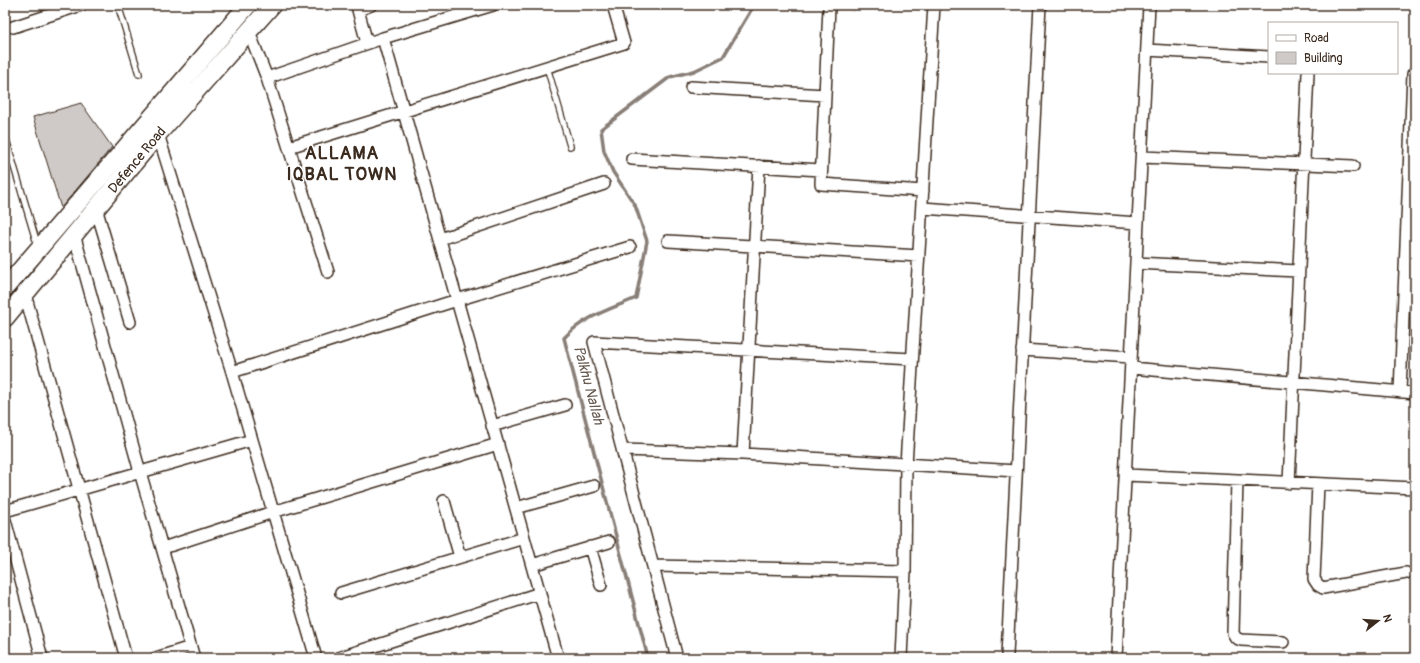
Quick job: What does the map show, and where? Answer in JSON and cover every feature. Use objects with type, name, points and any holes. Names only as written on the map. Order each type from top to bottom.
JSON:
[{"type":"main road","name":"Defence Road","points":[[5,288],[248,5]]},
{"type":"main road","name":"Defence Road","points":[[5,318],[158,134],[272,5]]},
{"type":"main road","points":[[221,36],[235,47]]},
{"type":"main road","points":[[71,212],[79,228]]},
{"type":"street","points":[[13,27],[81,5]]},
{"type":"street","points":[[367,43],[358,10],[371,5]]},
{"type":"street","points":[[267,78],[367,43],[493,5]]},
{"type":"street","points":[[289,147],[624,43],[613,5]]},
{"type":"street","points":[[901,658],[906,571],[906,465],[934,5]]},
{"type":"street","points":[[1007,655],[1040,5]]},
{"type":"street","points":[[1116,658],[1149,5]]},
{"type":"street","points":[[829,7],[821,184],[923,191]]},
{"type":"street","points":[[249,32],[267,78],[328,272]]},
{"type":"street","points":[[383,38],[558,658]]},
{"type":"street","points":[[1147,50],[1268,57]]},
{"type":"street","points":[[1289,483],[1308,74]]},
{"type":"street","points":[[1400,392],[1413,147],[1413,74]]},
{"type":"street","points":[[691,87],[825,94]]},
{"type":"street","points":[[158,134],[232,372],[316,658]]},
{"type":"street","points":[[1142,157],[1353,166]]},
{"type":"street","points":[[632,159],[821,170]]},
{"type":"street","points":[[743,454],[759,166]]},
{"type":"street","points":[[440,239],[604,184]]},
{"type":"street","points":[[96,208],[130,322]]},
{"type":"street","points":[[922,208],[1138,223]]},
{"type":"street","points":[[79,228],[140,472],[192,653],[156,658]]},
{"type":"street","points":[[668,241],[755,248],[919,256]]},
{"type":"street","points":[[232,372],[457,300],[630,247]]},
{"type":"street","points":[[1136,263],[1298,271]]},
{"type":"street","points":[[25,294],[78,490],[126,658]]},
{"type":"street","points":[[677,658],[624,450],[594,342],[912,359]]},
{"type":"street","points":[[1022,350],[1293,382],[1415,393]]},
{"type":"street","points":[[492,426],[565,405]]},
{"type":"street","points":[[5,511],[252,440]]},
{"type":"street","points":[[163,548],[273,512],[498,444]]},
{"type":"street","points":[[624,450],[743,454],[1016,471]]},
{"type":"street","points":[[1126,475],[1415,488]]},
{"type":"street","points":[[1237,480],[1234,633],[1236,638],[1241,640],[1283,642]]},
{"type":"street","points":[[1318,484],[1314,580],[1318,586],[1323,588],[1406,573]]},
{"type":"street","points":[[516,508],[594,486]]},
{"type":"street","points":[[444,501],[460,557]]},
{"type":"street","points":[[5,520],[42,658]]},
{"type":"street","points":[[342,593],[524,538]]},
{"type":"street","points":[[532,565],[609,542]]},
{"type":"street","points":[[590,547],[601,585]]},
{"type":"street","points":[[653,566],[906,571]]},
{"type":"street","points":[[338,658],[540,593]]},
{"type":"lane","points":[[118,5],[139,74]]},
{"type":"lane","points":[[547,67],[570,146]]},
{"type":"lane","points":[[5,136],[38,249]]},
{"type":"shaded area","points":[[838,5],[857,5],[854,13]]},
{"type":"building","points":[[81,103],[112,147],[61,208],[33,117]]},
{"type":"waterway","name":"Palkhu Nallah","points":[[648,658],[564,338],[580,324],[607,310],[636,298],[647,241],[635,205],[613,172],[604,151],[601,129],[670,77],[694,71],[723,57],[754,5]]},
{"type":"district","name":"ALLAMA IQBAL TOWN","points":[[342,163]]}]
